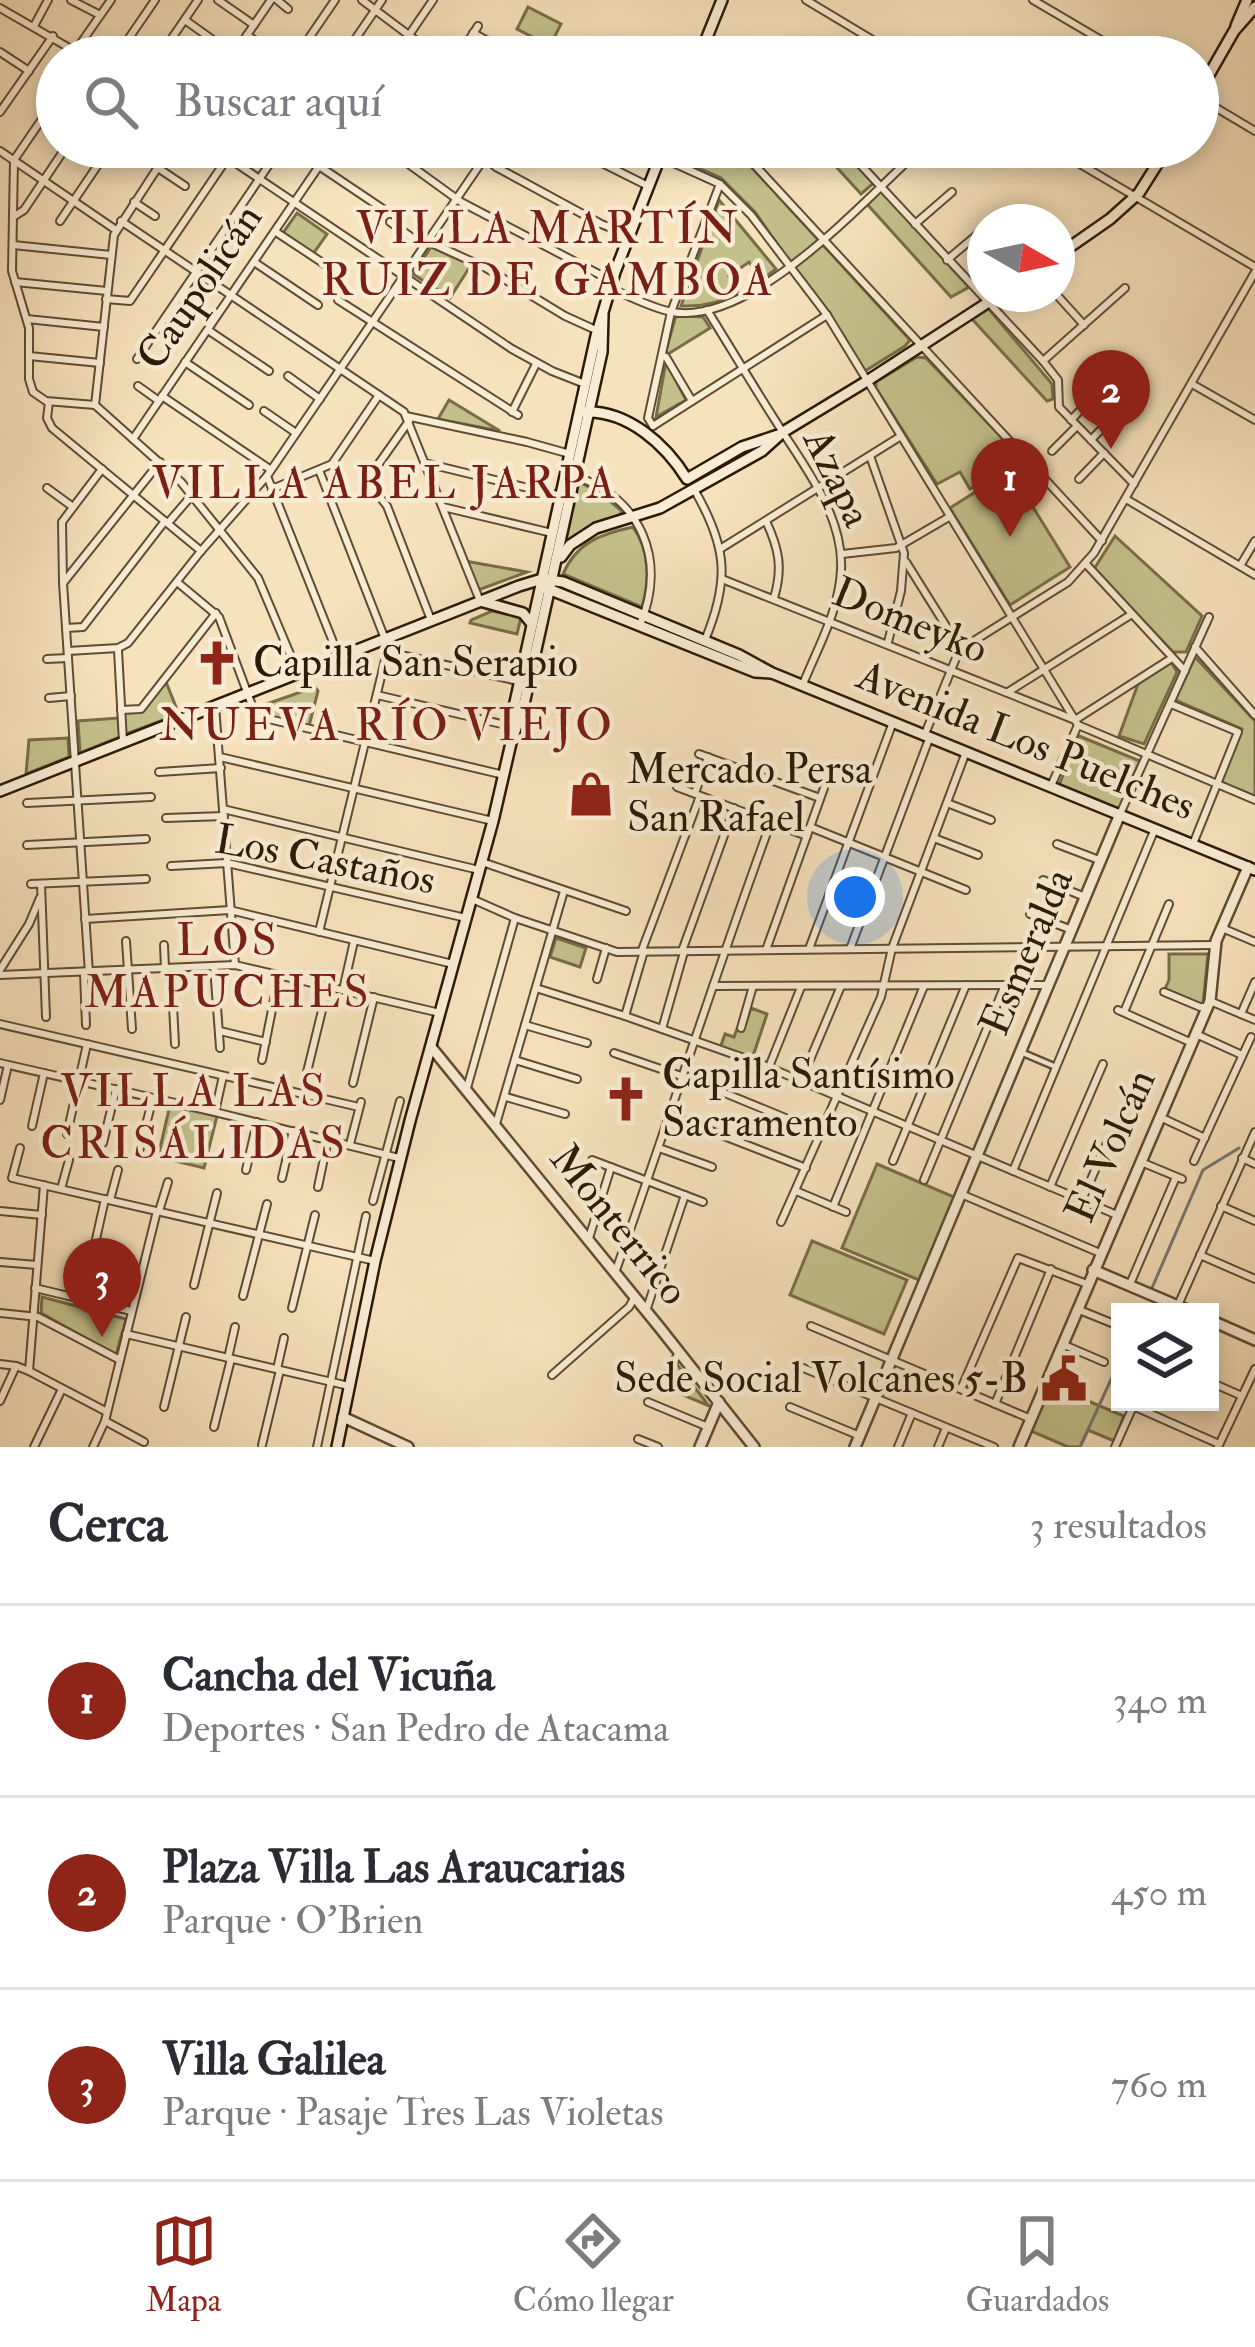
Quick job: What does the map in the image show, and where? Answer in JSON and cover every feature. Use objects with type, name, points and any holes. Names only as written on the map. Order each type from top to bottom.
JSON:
[{"type":"main road","points":[[707,36],[722,0]]},
{"type":"main road","points":[[1219,58],[1247,0]]},
{"type":"main road","points":[[1234,31],[1255,7]]},
{"type":"main road","points":[[556,564],[570,454],[598,331],[656,168]]},
{"type":"main road","points":[[1075,243],[1135,197],[1156,168]]},
{"type":"main road","points":[[511,743],[510,726],[532,624],[546,584],[570,545],[596,528],[660,508],[762,451],[780,434],[973,312]]},
{"type":"main road","points":[[337,1447],[375,1261],[524,704],[552,532],[589,411],[602,352],[603,315]]},
{"type":"main road","points":[[578,420],[589,411]]},
{"type":"main road","points":[[589,411],[649,429],[688,479],[742,447],[780,434]]},
{"type":"main road","points":[[0,790],[517,587],[546,584]]},
{"type":"main road","name":"Avenida Los Puelches","points":[[546,584],[705,640],[772,673],[1252,869]]},
{"type":"main road","points":[[480,602],[523,613],[532,624]]},
{"type":"main road","name":"Avenida Los Puelches","points":[[642,620],[755,671],[772,673]]},
{"type":"main road","name":"Esmeralda","points":[[857,1442],[1120,814]]},
{"type":"main road","name":"El Volcán","points":[[1020,1447],[1209,1004],[1216,945],[1252,869]]},
{"type":"main road","name":"Monterrico","points":[[430,1047],[754,1447]]},
{"type":"main road","points":[[1093,1270],[1164,1303]]},
{"type":"main road","points":[[1219,1324],[1255,1340]]},
{"type":"main road","points":[[700,1447],[719,1402]]},
{"type":"main road","points":[[343,1418],[408,1447]]},
{"type":"street","points":[[34,26],[48,0]]},
{"type":"street","points":[[71,0],[100,16]]},
{"type":"street","points":[[86,36],[111,0]]},
{"type":"street","points":[[130,36],[155,0]]},
{"type":"street","points":[[173,36],[199,0]]},
{"type":"street","points":[[218,0],[254,25]]},
{"type":"street","points":[[248,35],[274,0],[287,9]]},
{"type":"street","points":[[310,36],[334,0]]},
{"type":"street","points":[[362,0],[412,36]]},
{"type":"street","points":[[357,36],[382,0]]},
{"type":"street","points":[[410,34],[433,0]]},
{"type":"street","points":[[806,0],[866,36]]},
{"type":"street","points":[[1033,0],[1094,36]]},
{"type":"street","points":[[0,8],[53,36]]},
{"type":"street","points":[[184,20],[206,36]]},
{"type":"street","points":[[0,52],[28,71]]},
{"type":"street","points":[[0,112],[4,98],[36,60]]},
{"type":"street","points":[[1219,109],[1255,131]]},
{"type":"street","points":[[36,128],[14,160],[12,245],[14,282],[27,319],[31,388],[39,398],[50,401],[95,405],[192,495],[262,584],[298,673]]},
{"type":"street","points":[[0,151],[116,230]]},
{"type":"street","points":[[13,217],[22,212],[52,168]]},
{"type":"street","points":[[60,221],[96,168]]},
{"type":"street","points":[[95,405],[116,230],[157,168]]},
{"type":"street","points":[[159,168],[185,186]]},
{"type":"street","points":[[14,282],[130,301],[220,168]]},
{"type":"street","points":[[242,168],[536,364],[585,384]]},
{"type":"street","points":[[137,359],[267,168]]},
{"type":"street","name":"Caupolicán","points":[[133,439],[318,168]]},
{"type":"street","points":[[322,168],[383,209]]},
{"type":"street","points":[[415,168],[457,198],[611,285],[671,311],[707,310],[737,301],[790,267],[900,168]]},
{"type":"street","points":[[47,659],[128,643],[269,473],[477,168]]},
{"type":"street","points":[[498,168],[629,236]]},
{"type":"street","points":[[613,168],[649,186]]},
{"type":"street","points":[[691,168],[720,184],[751,214],[827,315],[1076,723]]},
{"type":"street","points":[[758,168],[1102,541]]},
{"type":"street","points":[[863,168],[967,280]]},
{"type":"street","points":[[850,949],[961,650],[1068,582],[1086,564],[1255,270],[1086,168]]},
{"type":"street","points":[[720,184],[671,311],[649,429],[827,315]]},
{"type":"street","points":[[915,224],[952,192]]},
{"type":"street","points":[[134,202],[154,216]]},
{"type":"street","points":[[121,221],[408,418],[570,454]]},
{"type":"street","points":[[390,222],[426,244],[487,268],[598,331]]},
{"type":"street","points":[[275,231],[338,273]]},
{"type":"street","points":[[947,260],[967,243]]},
{"type":"street","points":[[12,245],[111,255]]},
{"type":"street","points":[[254,262],[318,305]]},
{"type":"street","points":[[1043,361],[1125,288]]},
{"type":"street","points":[[338,300],[515,414],[536,364]]},
{"type":"street","name":"Azapa","points":[[707,310],[817,489],[842,554],[830,621],[802,685]]},
{"type":"street","points":[[997,312],[1058,380],[1059,407],[1135,484]]},
{"type":"street","points":[[1073,312],[1084,325]]},
{"type":"street","points":[[27,319],[104,327]]},
{"type":"street","points":[[208,330],[269,371]]},
{"type":"street","points":[[29,356],[100,363]]},
{"type":"street","points":[[662,356],[692,401]]},
{"type":"street","points":[[185,362],[249,405]]},
{"type":"street","points":[[288,376],[320,399]]},
{"type":"street","points":[[1192,384],[1255,420]]},
{"type":"street","name":"Caupolicán","points":[[138,386],[161,398]]},
{"type":"street","points":[[272,489],[332,464],[379,395]]},
{"type":"street","points":[[1052,451],[1095,395]]},
{"type":"street","points":[[161,398],[269,473],[339,657]]},
{"type":"street","points":[[50,401],[50,425],[202,550]]},
{"type":"street","points":[[263,411],[296,433]]},
{"type":"street","points":[[1091,440],[1114,416]]},
{"type":"street","points":[[408,418],[480,602]]},
{"type":"street","points":[[408,418],[363,486],[387,506],[431,620]]},
{"type":"street","points":[[721,549],[901,436]]},
{"type":"street","points":[[1079,479],[1104,453]]},
{"type":"street","points":[[870,455],[904,559],[888,643]]},
{"type":"street","points":[[63,583],[160,462]]},
{"type":"street","points":[[425,463],[561,496]]},
{"type":"street","points":[[86,1025],[86,919],[62,522],[102,469]]},
{"type":"street","points":[[319,470],[386,652],[319,932]]},
{"type":"street","points":[[570,475],[607,492],[645,538],[651,557],[651,589],[642,620]]},
{"type":"street","points":[[688,479],[721,549],[722,579],[705,640]]},
{"type":"street","points":[[47,488],[73,507]]},
{"type":"street","points":[[66,628],[83,627],[192,495]]},
{"type":"street","points":[[1126,500],[1255,575]]},
{"type":"street","points":[[443,508],[552,532]]},
{"type":"street","points":[[842,554],[902,545],[950,517]]},
{"type":"street","points":[[766,521],[781,568],[773,599]]},
{"type":"street","points":[[1240,566],[1255,541]]},
{"type":"street","points":[[904,559],[961,650]]},
{"type":"street","points":[[1086,564],[1185,670]]},
{"type":"street","name":"Domeyko","points":[[722,579],[1007,692],[1255,800]]},
{"type":"street","points":[[177,581],[215,614],[256,716],[504,775]]},
{"type":"street","points":[[121,710],[142,709],[215,614]]},
{"type":"street","points":[[1007,692],[1132,614]]},
{"type":"street","name":"Esmeralda","points":[[1120,814],[1209,617]]},
{"type":"street","points":[[1196,647],[1255,715]]},
{"type":"street","points":[[118,648],[123,742]]},
{"type":"street","points":[[386,652],[519,681]]},
{"type":"street","points":[[1052,786],[1076,723],[1172,658]]},
{"type":"street","points":[[377,695],[510,726]]},
{"type":"street","points":[[49,698],[70,696]]},
{"type":"street","points":[[1248,707],[1255,700]]},
{"type":"street","points":[[1170,703],[1238,732],[1192,844]]},
{"type":"street","points":[[215,706],[235,964]]},
{"type":"street","points":[[808,949],[893,722]]},
{"type":"street","points":[[781,1222],[880,997],[892,948],[967,752]]},
{"type":"street","points":[[625,1016],[697,795],[703,755],[820,798]]},
{"type":"street","points":[[220,757],[494,820]]},
{"type":"street","points":[[159,772],[220,768]]},
{"type":"street","points":[[677,788],[848,843],[966,890]]},
{"type":"street","points":[[766,950],[824,788]]},
{"type":"street","points":[[27,803],[151,796]]},
{"type":"street","points":[[947,803],[991,820]]},
{"type":"street","points":[[662,1029],[683,951],[734,808]]},
{"type":"street","points":[[166,818],[224,813],[481,866],[626,911]]},
{"type":"street","points":[[615,1273],[771,822]]},
{"type":"street","points":[[1013,1171],[1155,829]]},
{"type":"street","points":[[934,838],[978,855]]},
{"type":"street","points":[[27,845],[146,839]]},
{"type":"street","points":[[1058,844],[1100,861]]},
{"type":"street","name":"Los Castaños","points":[[171,866],[227,862],[466,918]]},
{"type":"street","points":[[46,1017],[41,895],[36,884],[146,879]]},
{"type":"street","points":[[1043,880],[1085,897]]},
{"type":"street","points":[[495,1126],[564,891]]},
{"type":"street","points":[[41,895],[0,973],[235,964],[440,1013]]},
{"type":"street","points":[[472,899],[617,952],[1216,945]]},
{"type":"street","points":[[1169,904],[1121,1011],[1243,1056]]},
{"type":"street","points":[[86,919],[230,910],[453,964]]},
{"type":"street","points":[[1030,914],[1072,930]]},
{"type":"street","points":[[467,1091],[514,918]]},
{"type":"street","points":[[1222,928],[1255,942]]},
{"type":"street","points":[[344,990],[355,940]]},
{"type":"street","points":[[127,941],[132,1029]]},
{"type":"street","points":[[164,945],[175,1044]]},
{"type":"street","points":[[597,980],[606,948]]},
{"type":"street","points":[[214,966],[220,1048]]},
{"type":"street","points":[[262,1060],[279,975]]},
{"type":"street","points":[[1241,1014],[1255,982]]},
{"type":"street","points":[[893,1160],[966,985]]},
{"type":"street","points":[[924,1180],[1005,985]]},
{"type":"street","points":[[713,986],[1048,985]]},
{"type":"street","points":[[307,1072],[328,986]]},
{"type":"street","points":[[741,1028],[753,986]]},
{"type":"street","points":[[769,1067],[801,986]]},
{"type":"street","points":[[801,1082],[841,986]]},
{"type":"street","points":[[833,1207],[924,986]]},
{"type":"street","points":[[536,988],[769,1067],[1117,1215]]},
{"type":"street","points":[[1164,992],[1200,1007],[1209,1004],[1255,1020]]},
{"type":"street","points":[[353,1083],[374,998]]},
{"type":"street","points":[[0,1024],[360,1104],[350,1144]]},
{"type":"street","points":[[525,1025],[587,1043]]},
{"type":"street","points":[[220,1031],[266,1042]]},
{"type":"street","points":[[1194,1161],[1251,1037]]},
{"type":"street","points":[[67,1134],[87,1044]]},
{"type":"street","points":[[1020,1052],[1056,1067]]},
{"type":"street","points":[[614,1053],[822,1132]]},
{"type":"street","points":[[514,1060],[577,1079]]},
{"type":"street","points":[[0,1100],[4,1064],[401,1159]]},
{"type":"street","points":[[1050,1186],[1103,1064]]},
{"type":"street","points":[[32,1126],[44,1073]]},
{"type":"street","points":[[214,1112],[224,1076]]},
{"type":"street","points":[[103,1143],[116,1089]]},
{"type":"street","points":[[504,1096],[566,1114]]},
{"type":"street","points":[[140,1151],[153,1098]]},
{"type":"street","points":[[373,1202],[400,1101]]},
{"type":"street","points":[[670,1114],[806,1168]]},
{"type":"street","points":[[1160,1118],[1205,1138]]},
{"type":"street","points":[[246,1170],[257,1122]]},
{"type":"street","points":[[282,1178],[292,1131]]},
{"type":"street","points":[[1179,1303],[1255,1132]]},
{"type":"street","points":[[317,1187],[328,1139]]},
{"type":"street","points":[[1082,1200],[1106,1145]]},
{"type":"street","points":[[20,1148],[13,1178],[375,1261]]},
{"type":"street","points":[[659,1148],[712,1167]]},
{"type":"street","points":[[1242,1158],[1255,1164]]},
{"type":"street","points":[[61,1189],[69,1160]]},
{"type":"street","points":[[592,1160],[703,1202]]},
{"type":"street","points":[[1130,1286],[1179,1178],[1140,1162]]},
{"type":"street","points":[[588,1240],[611,1167]]},
{"type":"street","points":[[92,1257],[118,1170]]},
{"type":"street","points":[[93,1447],[106,1417],[167,1182]]},
{"type":"street","points":[[28,1371],[44,1185]]},
{"type":"street","points":[[796,1191],[846,1212]]},
{"type":"street","points":[[194,1285],[217,1193]]},
{"type":"street","points":[[961,1194],[1100,1253]]},
{"type":"street","points":[[646,1310],[685,1195]]},
{"type":"street","points":[[243,1296],[267,1204]]},
{"type":"street","points":[[1221,1206],[1255,1221]]},
{"type":"street","points":[[0,1211],[42,1215]]},
{"type":"street","points":[[292,1308],[315,1215]]},
{"type":"street","points":[[317,1447],[366,1216]]},
{"type":"street","points":[[1200,1255],[1255,1279]]},
{"type":"street","points":[[961,1389],[1019,1257],[1087,1284]]},
{"type":"street","points":[[0,1262],[38,1265]]},
{"type":"street","points":[[995,1404],[1051,1269]]},
{"type":"street","points":[[82,1299],[86,1282]]},
{"type":"street","points":[[35,1288],[132,1312]]},
{"type":"street","points":[[552,1375],[635,1297]]},
{"type":"street","points":[[1077,1309],[1111,1323]]},
{"type":"street","points":[[0,1313],[33,1316],[120,1360]]},
{"type":"street","points":[[164,1407],[186,1317]]},
{"type":"street","points":[[812,1326],[1031,1419]]},
{"type":"street","points":[[214,1427],[235,1328]]},
{"type":"street","points":[[126,1334],[349,1386]]},
{"type":"street","points":[[262,1445],[284,1338]]},
{"type":"street","points":[[1062,1344],[1104,1362]]},
{"type":"street","points":[[662,1384],[679,1352]]},
{"type":"street","points":[[0,1364],[16,1366],[62,1389],[144,1442]]},
{"type":"street","points":[[796,1365],[994,1447]]},
{"type":"street","points":[[0,1401],[16,1366]]},
{"type":"street","points":[[1148,1411],[1219,1446],[1255,1369]]},
{"type":"street","points":[[1219,1386],[1242,1396]]},
{"type":"street","points":[[34,1447],[62,1389]]},
{"type":"street","points":[[648,1402],[708,1427]]},
{"type":"street","points":[[790,1407],[857,1442]]},
{"type":"street","points":[[1115,1447],[1131,1411]]},
{"type":"street","points":[[898,1447],[912,1413]]},
{"type":"street","points":[[938,1447],[946,1427]]},
{"type":"street","points":[[638,1438],[658,1447]]},
{"type":"shaded area","points":[[528,7],[561,24],[555,36],[531,36],[517,29]]},
{"type":"shaded area","points":[[698,168],[752,168],[910,340],[905,346],[865,371],[755,212],[721,178]]},
{"type":"shaded area","points":[[837,168],[865,168],[876,181],[861,194]]},
{"type":"shaded area","points":[[881,191],[967,288],[951,297],[867,204]]},
{"type":"shaded area","points":[[719,200],[776,269],[761,280],[749,262],[729,276],[739,293],[711,304],[681,306]]},
{"type":"shaded area","points":[[297,213],[327,234],[313,254],[283,233]]},
{"type":"shaded area","points":[[431,247],[471,265],[450,298],[413,274]]},
{"type":"shaded area","points":[[991,312],[1052,384],[1053,399],[1047,401],[972,319]]},
{"type":"shaded area","points":[[676,315],[703,317],[710,328],[668,354],[666,351]]},
{"type":"shaded area","points":[[917,357],[926,358],[1020,457],[1018,463],[970,489],[960,472],[937,484],[876,388],[876,382]]},
{"type":"shaded area","points":[[666,362],[686,400],[656,417]]},
{"type":"shaded area","points":[[449,400],[500,431],[438,419]]},
{"type":"shaded area","points":[[1010,470],[1070,567],[1010,605],[950,508]]},
{"type":"shaded area","points":[[581,483],[623,512],[569,541],[566,537]]},
{"type":"shaded area","points":[[633,527],[646,565],[642,607],[563,574],[575,554],[591,541]]},
{"type":"shaded area","points":[[1115,536],[1202,616],[1186,652],[1173,652],[1094,569]]},
{"type":"shaded area","points":[[465,561],[527,572],[478,590]]},
{"type":"shaded area","points":[[492,611],[521,617],[517,634],[470,623]]},
{"type":"shaded area","points":[[1195,657],[1255,721],[1255,797],[1221,782],[1242,729],[1175,700]]},
{"type":"shaded area","points":[[1171,662],[1177,672],[1144,744],[1119,736],[1138,684]]},
{"type":"shaded area","points":[[166,682],[176,707],[174,716],[126,734],[124,713],[143,711]]},
{"type":"shaded area","points":[[315,687],[309,726],[258,714],[255,708]]},
{"type":"shaded area","points":[[118,718],[120,737],[80,753],[78,721]]},
{"type":"shaded area","points":[[1079,736],[1140,761],[1119,810],[1059,785]]},
{"type":"shaded area","points":[[68,738],[69,757],[26,774],[29,740]]},
{"type":"shaded area","points":[[556,938],[586,948],[580,967],[550,957]]},
{"type":"shaded area","points":[[1169,954],[1208,954],[1203,1005],[1165,989]]},
{"type":"shaded area","points":[[751,1008],[767,1014],[752,1059],[720,1048],[725,1034],[734,1037],[737,1029],[743,1031]]},
{"type":"shaded area","name":"VILLA LAS CRISÁLIDAS","points":[[170,1105],[217,1116],[204,1168],[158,1157]]},
{"type":"shaded area","points":[[877,1164],[954,1197],[919,1280],[842,1248]]},
{"type":"shaded area","points":[[812,1241],[907,1280],[884,1334],[790,1295]]},
{"type":"shaded area","points":[[42,1297],[126,1319],[116,1355],[41,1313]]},
{"type":"shaded area","points":[[675,1362],[709,1406],[664,1387]]},
{"type":"shaded area","points":[[1050,1385],[1124,1416],[1114,1441],[1088,1430],[1080,1447],[1068,1447],[1031,1431]]},
{"type":"waterway","points":[[1152,1288],[1203,1170],[1239,1148]]},
{"type":"waterway","points":[[1080,1447],[1111,1380]]},
{"type":"place","name":"Plaza Villa Las Araucarias","points":[[1111,449]]},
{"type":"place","name":"Cancha del Vicuña","points":[[1010,537]]},
{"type":"place","name":"Capilla San Serapio","points":[[217,663]]},
{"type":"place","name":"Mercado Persa San Rafael","points":[[591,794]]},
{"type":"place","name":"Capilla Santísimo Sacramento","points":[[626,1099]]},
{"type":"place","name":"Villa Galilea","points":[[102,1337]]},
{"type":"place","name":"Sede Social Volcanes 5-B","points":[[1064,1379]]},
{"type":"district","name":"VILLA MARTÍN RUIZ DE GAMBOA","points":[[548,255]]},
{"type":"district","name":"VILLA ABEL JARPA","points":[[385,484]]},
{"type":"district","name":"NUEVA RÍO VIEJO","points":[[387,726]]},
{"type":"district","name":"LOS MAPUCHES","points":[[228,967]]},
{"type":"district","name":"VILLA LAS CRISÁLIDAS","points":[[194,1118]]}]
